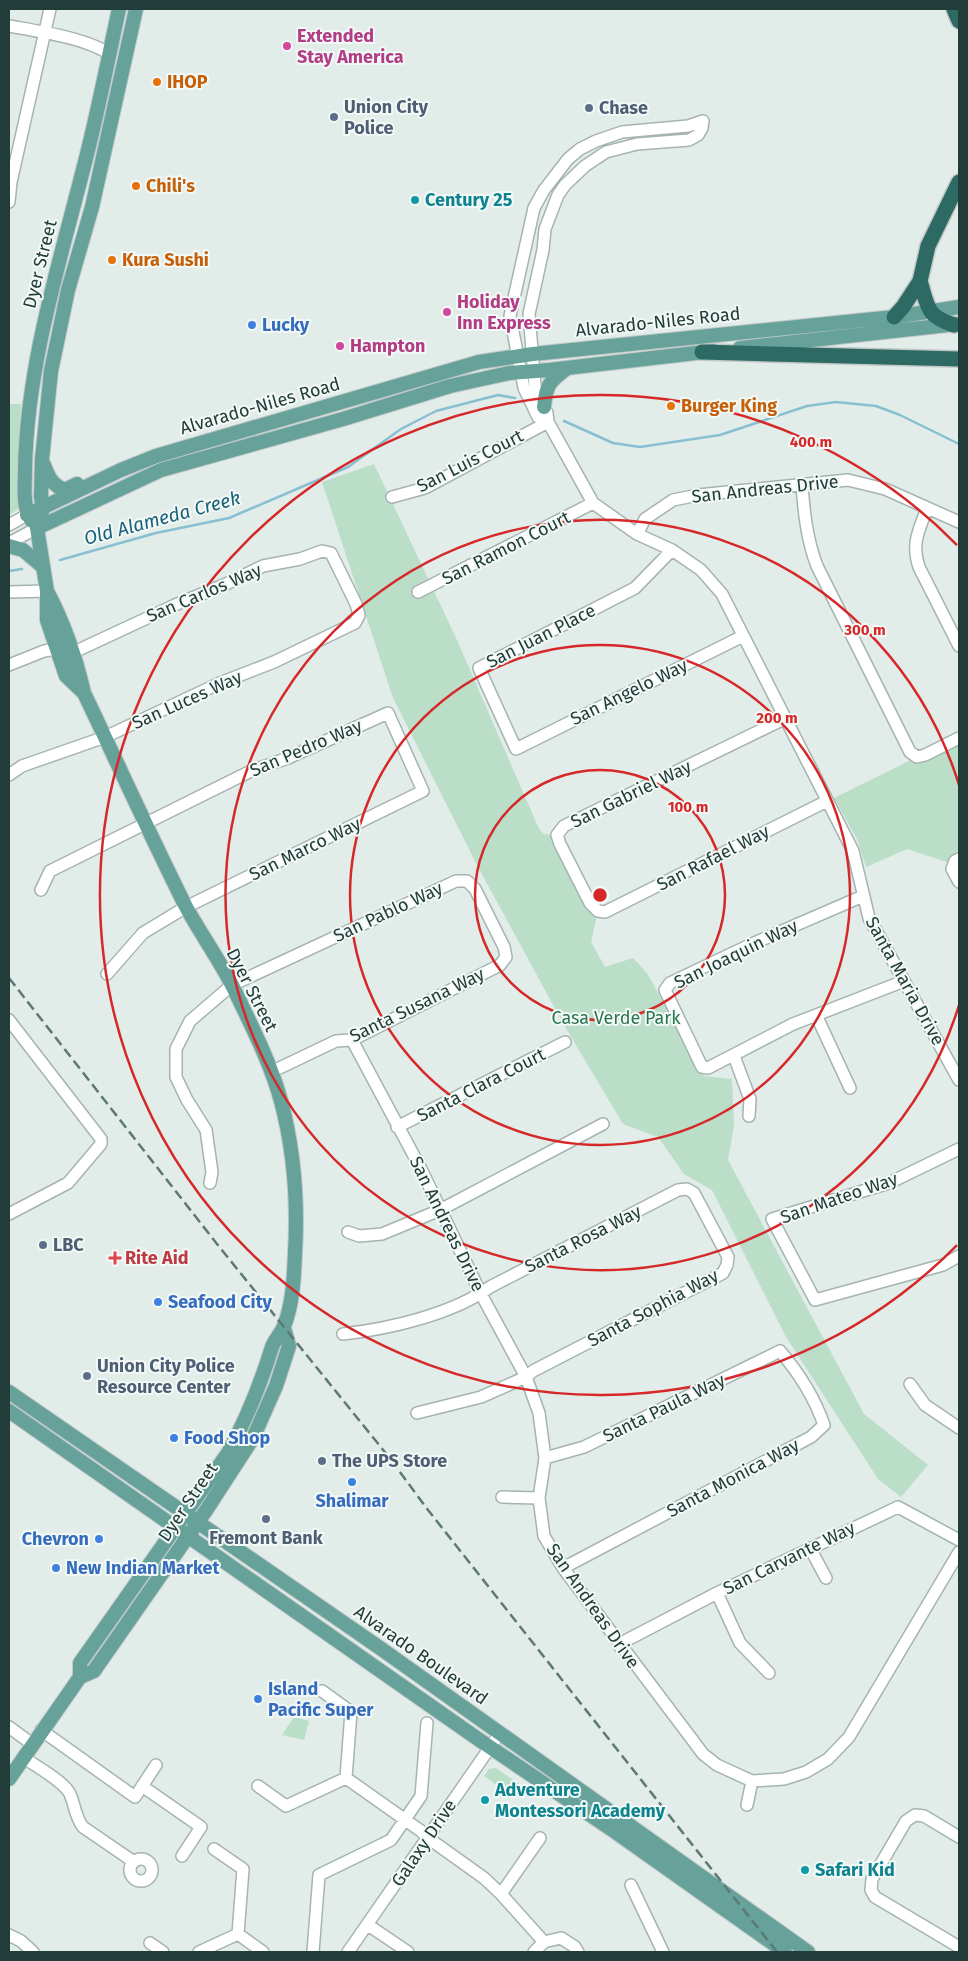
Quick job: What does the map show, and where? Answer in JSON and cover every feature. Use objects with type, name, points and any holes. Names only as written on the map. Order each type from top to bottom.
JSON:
[{"type":"highway","points":[[954,9],[959,20]]},
{"type":"highway","points":[[894,317],[920,281],[928,246],[959,182]]},
{"type":"highway","points":[[920,281],[930,312],[938,320],[956,324]]},
{"type":"highway","points":[[702,352],[959,359]]},
{"type":"main road","name":"Dyer Street","points":[[84,693],[66,676],[47,620],[48,591],[37,528],[28,515],[25,487],[26,445],[32,381],[52,290],[95,122],[119,9]]},
{"type":"main road","name":"Dyer Street","points":[[37,528],[43,509],[41,497],[42,459],[51,371],[68,290],[92,207],[136,9]]},
{"type":"main road","points":[[109,54],[117,64],[120,81]]},
{"type":"main road","name":"Alvarado-Niles Road","points":[[28,515],[120,470],[156,456],[479,362],[517,355],[894,317],[959,307]]},
{"type":"main road","name":"Alvarado-Niles Road","points":[[37,528],[161,470],[490,376],[956,324]]},
{"type":"main road","points":[[544,407],[545,392],[548,384],[568,368]]},
{"type":"main road","points":[[42,459],[52,483],[56,487],[65,490],[105,472],[120,470]]},
{"type":"main road","points":[[9,544],[23,550],[43,567]]},
{"type":"main road","name":"Dyer Street","points":[[48,591],[60,614],[79,670],[84,693],[186,907],[232,985],[271,1072],[281,1100],[295,1187],[296,1232],[294,1276],[284,1328],[289,1346],[272,1394],[252,1440],[198,1522],[94,1671],[80,1676]]},
{"type":"main road","name":"Dyer Street","points":[[9,1779],[80,1676],[80,1663],[228,1454],[266,1365],[275,1338],[284,1328]]},
{"type":"main road","name":"Alvarado Boulevard","points":[[9,1392],[500,1733],[808,1952]]},
{"type":"main road","name":"Alvarado Boulevard","points":[[9,1410],[175,1528],[786,1952]]},
{"type":"main road","points":[[98,1665],[97,1654],[116,1626],[115,1613]]},
{"type":"street","points":[[9,202],[10,182],[50,9]]},
{"type":"street","points":[[9,26],[99,47],[109,54]]},
{"type":"street","name":"Santa Maria Drive","points":[[548,422],[538,417],[524,388],[527,371],[532,354],[528,314],[543,250],[545,229],[558,195],[565,185],[585,166],[606,152],[637,144],[689,140],[698,134],[702,128],[703,121],[688,126],[637,130],[608,136],[580,149],[555,174],[534,208],[515,290],[510,316],[517,355],[527,371],[535,386],[548,422],[593,503],[637,534],[672,550],[700,570],[722,594],[853,851],[869,918],[959,1080]]},
{"type":"street","name":"San Luis Court","points":[[392,497],[425,488],[548,422]]},
{"type":"street","name":"San Andreas Drive","points":[[637,534],[645,519],[673,500],[698,495],[848,480],[885,489],[959,522]]},
{"type":"street","points":[[802,485],[806,529],[817,566],[910,752],[917,757],[925,755],[959,738]]},
{"type":"street","name":"San Ramon Court","points":[[418,592],[593,503]]},
{"type":"street","points":[[927,508],[914,545],[915,555],[959,646]]},
{"type":"street","points":[[9,525],[28,515]]},
{"type":"street","points":[[9,544],[37,528]]},
{"type":"street","name":"San Juan Place","points":[[516,748],[479,668],[635,588],[672,550]]},
{"type":"street","name":"San Carlos Way","points":[[72,652],[263,566],[300,560],[322,551],[331,553],[356,604],[358,615]]},
{"type":"street","points":[[9,592],[48,591]]},
{"type":"street","name":"San Luces Way","points":[[9,775],[22,766],[105,738],[220,682],[274,662],[355,623],[358,615]]},
{"type":"street","name":"San Angelo Way","points":[[516,748],[743,636]]},
{"type":"street","points":[[9,665],[56,648]]},
{"type":"street","name":"San Pedro Way","points":[[147,823],[251,771],[288,758],[388,713],[423,791]]},
{"type":"street","name":"San Gabriel Way","points":[[598,911],[590,903],[560,844],[558,835],[564,826],[786,718]]},
{"type":"street","name":"San Marco Way","points":[[107,974],[143,932],[186,907],[423,791]]},
{"type":"street","name":"San Rafael Way","points":[[598,911],[606,912],[827,801]]},
{"type":"street","points":[[41,890],[50,871],[147,823]]},
{"type":"street","points":[[956,861],[952,869],[959,882]]},
{"type":"street","name":"San Pablo Way","points":[[210,1184],[212,1172],[206,1130],[187,1100],[176,1077],[176,1049],[190,1022],[232,985],[456,881],[467,881],[474,889],[504,948],[506,957]]},
{"type":"street","name":"San Joaquin Way","points":[[734,1056],[708,1068],[702,1067],[665,990],[670,983],[752,944],[863,896]]},
{"type":"street","name":"Santa Susana Way","points":[[271,1072],[336,1041],[352,1040],[500,965],[506,957]]},
{"type":"street","points":[[749,1116],[750,1099],[734,1056],[793,1024],[817,1017],[904,980]]},
{"type":"street","points":[[817,1017],[850,1088]]},
{"type":"street","points":[[9,1020],[99,1134],[101,1144],[68,1183],[9,1214]]},
{"type":"street","name":"San Andreas Drive","points":[[352,1040],[481,1294],[526,1377],[539,1413],[544,1458],[539,1498],[544,1536],[563,1568],[620,1647],[703,1754],[717,1765],[752,1781],[784,1779],[806,1772],[828,1759],[849,1737],[959,1552]]},
{"type":"street","name":"Santa Clara Court","points":[[397,1127],[564,1042]]},
{"type":"street","points":[[348,1232],[359,1236],[382,1234],[440,1210],[603,1124]]},
{"type":"street","name":"San Mateo Way","points":[[959,1149],[889,1184],[772,1219],[815,1300],[943,1264],[959,1256]]},
{"type":"street","name":"Santa Rosa Way","points":[[343,1334],[368,1332],[432,1316],[481,1294],[490,1287],[678,1190],[687,1189]]},
{"type":"street","name":"Santa Sophia Way","points":[[417,1413],[481,1397],[526,1377],[532,1371],[723,1273],[728,1257],[694,1192],[687,1189]]},
{"type":"street","name":"Santa Paula Way","points":[[544,1458],[584,1447],[780,1351]]},
{"type":"street","name":"Santa Monica Way","points":[[563,1568],[811,1437],[824,1425],[821,1416],[792,1366],[780,1351]]},
{"type":"street","points":[[910,1384],[926,1405],[959,1428]]},
{"type":"street","points":[[502,1497],[539,1498]]},
{"type":"street","name":"San Carvante Way","points":[[620,1647],[627,1640],[717,1593],[898,1507],[959,1540]]},
{"type":"street","points":[[810,1548],[826,1578]]},
{"type":"street","points":[[717,1593],[740,1643],[769,1673]]},
{"type":"street","points":[[322,1691],[352,1712],[346,1778]]},
{"type":"street","points":[[312,1952],[318,1875],[390,1840],[405,1819],[421,1796],[426,1723]]},
{"type":"street","points":[[9,1727],[32,1744]]},
{"type":"street","points":[[42,1730],[135,1797],[156,1765]]},
{"type":"street","name":"Galaxy Drive","points":[[348,1952],[500,1733]]},
{"type":"street","points":[[23,1757],[65,1787],[70,1794],[78,1822],[83,1827],[134,1862]]},
{"type":"street","points":[[258,1786],[286,1806],[346,1778]]},
{"type":"street","points":[[346,1778],[421,1830],[428,1838],[484,1878],[544,1942]]},
{"type":"street","points":[[747,1805],[752,1781]]},
{"type":"street","points":[[142,1786],[201,1827],[182,1856]]},
{"type":"street","points":[[959,1837],[924,1816],[915,1815],[906,1821],[872,1879],[870,1890],[875,1897],[959,1947]]},
{"type":"street","points":[[501,1894],[540,1838]]},
{"type":"street","points":[[214,1849],[243,1869],[238,1934]]},
{"type":"street","points":[[631,1886],[660,1948],[664,1952]]},
{"type":"street","points":[[368,1925],[408,1952]]},
{"type":"street","points":[[199,1952],[238,1934]]},
{"type":"street","points":[[238,1934],[263,1952]]},
{"type":"street","points":[[9,1935],[21,1941],[33,1952]]},
{"type":"street","points":[[534,1952],[544,1942],[561,1938],[575,1947],[578,1952]]},
{"type":"street","points":[[150,1944],[163,1952]]},
{"type":"green space","points":[[9,404],[21,404],[18,509],[9,515]]},
{"type":"green space","name":"Casa Verde Park","points":[[374,464],[457,640],[539,829],[544,834],[557,835],[598,911],[591,942],[605,967],[633,958],[647,973],[704,1076],[732,1079],[734,1126],[728,1160],[864,1414],[928,1465],[901,1497],[878,1479],[786,1337],[712,1190],[684,1174],[658,1137],[623,1124],[564,1025],[478,867],[393,698],[322,482]]},
{"type":"green space","points":[[959,738],[959,859],[953,864],[907,849],[866,867],[857,839],[834,798]]},
{"type":"green space","points":[[294,1717],[309,1721],[304,1740],[282,1735]]},
{"type":"green space","points":[[496,1768],[525,1788],[518,1797],[516,1795],[514,1797],[484,1776],[489,1769]]},
{"type":"waterway","name":"Old Alameda Creek","points":[[60,560],[156,533],[229,518],[348,467],[401,429],[436,411],[498,395],[515,398]]},
{"type":"waterway","name":"Old Alameda Creek","points":[[564,421],[613,443],[640,447],[720,435],[807,406],[836,402],[876,406],[900,415],[959,444]]},
{"type":"waterway","name":"Old Alameda Creek","points":[[9,571],[22,569]]},
{"type":"railway","points":[[9,978],[217,1244],[388,1456],[428,1510],[777,1952]]},
{"type":"place","name":"Extended Stay America","points":[[287,46]]},
{"type":"place","name":"IHOP","points":[[157,82]]},
{"type":"place","name":"Chase","points":[[589,108]]},
{"type":"place","name":"Union City Police","points":[[334,117]]},
{"type":"place","name":"Chili's","points":[[136,186]]},
{"type":"place","name":"Century 25","points":[[415,200]]},
{"type":"place","name":"Kura Sushi","points":[[112,260]]},
{"type":"place","name":"Holiday Inn Express","points":[[447,312]]},
{"type":"place","name":"Lucky","points":[[252,325]]},
{"type":"place","name":"Hampton","points":[[340,346]]},
{"type":"place","name":"Burger King","points":[[671,406]]},
{"type":"place","name":"LBC","points":[[43,1245]]},
{"type":"place","name":"Rite Aid","points":[[115,1258]]},
{"type":"place","name":"Seafood City","points":[[158,1302]]},
{"type":"place","name":"Union City Police Resource Center","points":[[87,1376]]},
{"type":"place","name":"Food Shop","points":[[174,1438]]},
{"type":"place","name":"The UPS Store","points":[[322,1461]]},
{"type":"place","name":"Shalimar","points":[[352,1482]]},
{"type":"place","name":"Fremont Bank","points":[[266,1519]]},
{"type":"place","name":"Chevron","points":[[99,1539]]},
{"type":"place","name":"New Indian Market","points":[[56,1568]]},
{"type":"place","name":"Island Pacific Super","points":[[258,1699]]},
{"type":"place","name":"Adventure Montessori Academy","points":[[485,1800]]},
{"type":"place","name":"Safari Kid","points":[[805,1870]]}]
